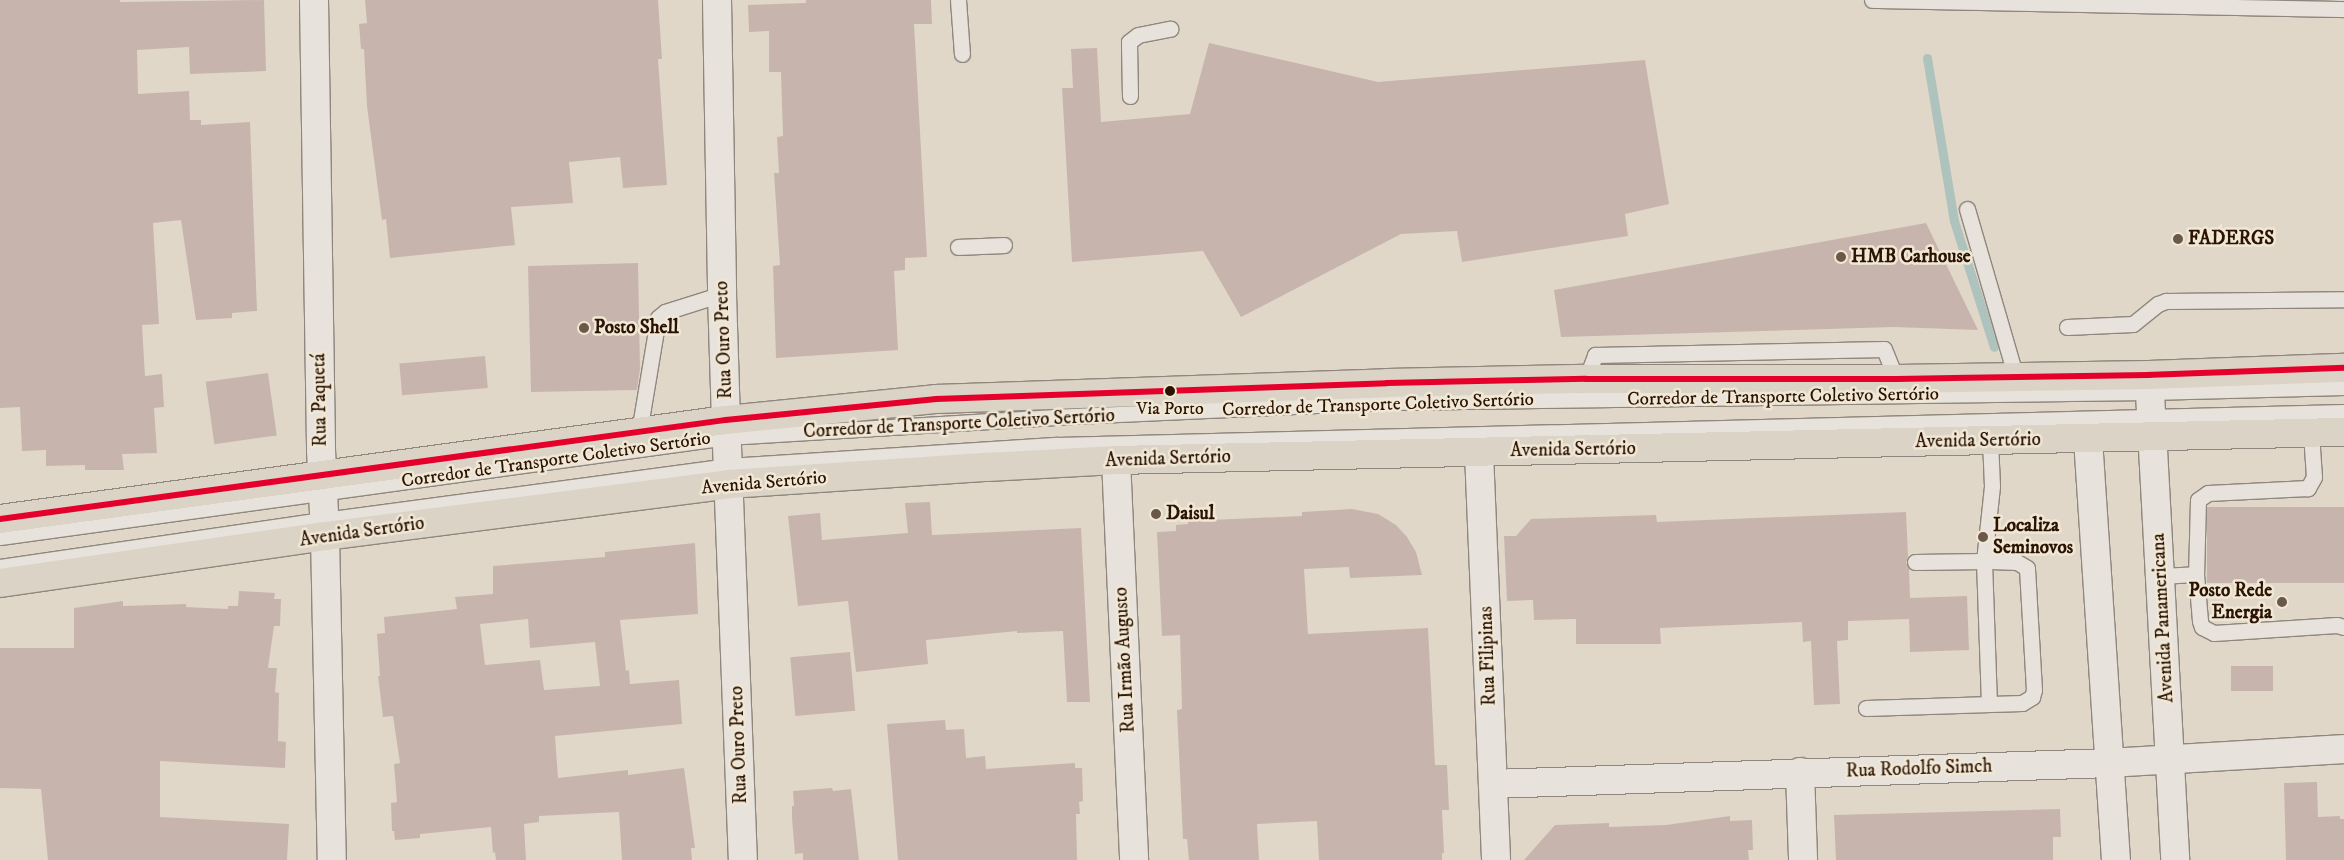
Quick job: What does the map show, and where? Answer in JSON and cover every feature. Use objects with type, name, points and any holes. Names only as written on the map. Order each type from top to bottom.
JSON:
[{"type":"main road","name":"Avenida Sertório","points":[[0,583],[325,528],[729,475],[1116,460],[2088,439],[2151,405],[2344,368]]},
{"type":"main road","name":"Avenida Sertório","points":[[0,519],[323,484],[639,432],[727,428],[936,399],[1036,394],[1586,379],[1896,380],[2016,378],[2151,405],[2311,433],[2344,432]]},
{"type":"street","name":"Rua Paquetá","points":[[314,0],[332,860]]},
{"type":"street","name":"Rua Ouro Preto","points":[[717,0],[722,294],[743,860]]},
{"type":"street","name":"Avenida Panamericana","points":[[2151,405],[2175,860]]},
{"type":"street","points":[[2088,439],[2116,860]]},
{"type":"street","name":"Rua Filipinas","points":[[1479,452],[1496,860]]},
{"type":"street","name":"Rua Irmão Augusto","points":[[1116,460],[1134,860]]},
{"type":"street","name":"Rua Rodolfo Simch","points":[[1493,784],[1800,772],[2110,763],[2344,749]]},
{"type":"street","points":[[1800,772],[1803,860]]},
{"type":"lane","points":[[958,0],[962,54]]},
{"type":"lane","points":[[1872,0],[2344,8]]},
{"type":"lane","points":[[1130,96],[1128,42],[1138,35],[1170,29]]},
{"type":"lane","points":[[1967,209],[2016,378]]},
{"type":"lane","points":[[958,247],[1004,245]]},
{"type":"lane","points":[[639,432],[658,318],[665,312],[722,294]]},
{"type":"lane","points":[[2067,327],[2133,324],[2158,304],[2166,301],[2344,299]]},
{"type":"lane","name":"Corredor de Transporte Coletivo Sertório","points":[[729,475],[1057,445],[2151,405],[2344,387]]},
{"type":"lane","name":"Corredor de Transporte Coletivo Sertório","points":[[0,537],[323,484],[727,428],[1055,417],[1387,402],[2151,405],[2344,412]]},
{"type":"lane","points":[[2311,433],[2314,477],[2308,488],[2208,493],[2198,500],[2196,574],[2200,621],[2202,627],[2208,632],[2337,625],[2344,627]]},
{"type":"lane","points":[[1988,704],[1984,561],[1992,486],[1990,441]]},
{"type":"lane","points":[[0,567],[325,528]]},
{"type":"lane","points":[[1866,708],[2028,701],[2034,690],[2027,568],[2017,562],[1915,562]]},
{"type":"lane","points":[[2160,576],[2196,574]]},
{"type":"building","points":[[0,0],[120,0],[120,2],[264,0],[266,71],[190,74],[189,47],[137,50],[138,94],[189,91],[190,120],[201,120],[201,125],[250,122],[257,311],[232,313],[232,318],[196,320],[181,220],[153,223],[159,324],[142,325],[145,376],[162,374],[164,407],[154,408],[157,453],[122,454],[124,470],[85,470],[85,465],[46,466],[46,450],[22,451],[20,407],[0,408]]},
{"type":"building","points":[[365,0],[658,0],[662,59],[658,59],[667,185],[623,188],[620,157],[569,162],[573,203],[511,207],[515,245],[390,258],[386,219],[382,220],[367,106],[364,49],[361,49],[359,24],[367,23]]},
{"type":"building","points":[[806,0],[931,0],[932,24],[914,24],[927,257],[905,258],[905,270],[894,271],[898,350],[776,358],[773,266],[780,265],[774,173],[779,173],[777,137],[783,136],[781,72],[769,72],[769,31],[749,32],[748,5],[806,3]]},
{"type":"building","points":[[1209,43],[1378,82],[1645,60],[1669,204],[1625,214],[1628,236],[1462,262],[1457,231],[1401,234],[1241,317],[1203,251],[1072,262],[1062,88],[1073,88],[1071,49],[1097,48],[1101,122],[1190,114]]},
{"type":"building","name":"HMB Carhouse","points":[[1926,223],[1978,330],[1894,327],[1561,337],[1554,290]]},
{"type":"building","name":"Posto Shell","points":[[638,263],[640,369],[637,390],[531,392],[528,266]]},
{"type":"building","points":[[485,356],[488,388],[402,395],[399,363]]},
{"type":"building","points":[[268,373],[277,435],[214,444],[206,382]]},
{"type":"building","points":[[930,502],[932,535],[1081,528],[1090,702],[1067,702],[1063,631],[1017,633],[1017,631],[926,640],[928,664],[856,672],[848,601],[798,606],[788,516],[820,513],[822,540],[908,533],[905,503]]},
{"type":"building","points":[[2207,507],[2344,507],[2344,583],[2207,583]]},
{"type":"building","points":[[1352,509],[1378,514],[1396,525],[1407,537],[1416,552],[1422,575],[1350,578],[1349,567],[1304,569],[1308,634],[1428,628],[1435,765],[1447,765],[1449,810],[1442,810],[1444,853],[1442,853],[1442,860],[1319,860],[1317,821],[1257,824],[1259,860],[1189,860],[1187,839],[1183,839],[1177,710],[1182,709],[1180,635],[1162,636],[1157,532],[1176,531],[1176,525],[1188,524],[1188,521],[1302,516],[1302,512]]},
{"type":"building","points":[[1906,512],[1908,556],[1906,563],[1909,568],[1910,598],[1967,596],[1969,650],[1910,652],[1909,619],[1848,621],[1848,640],[1837,641],[1840,704],[1814,705],[1811,641],[1803,642],[1802,622],[1660,628],[1661,644],[1576,644],[1576,619],[1534,620],[1533,600],[1507,601],[1504,536],[1516,536],[1531,519],[1656,515],[1657,522]]},
{"type":"building","points":[[695,543],[698,614],[620,620],[626,671],[629,670],[630,684],[679,680],[682,724],[555,736],[558,778],[628,770],[628,775],[684,768],[695,848],[691,848],[692,860],[622,860],[619,812],[539,816],[539,822],[524,824],[526,860],[496,860],[495,852],[493,853],[491,827],[420,834],[420,838],[395,840],[394,831],[392,831],[391,803],[397,802],[394,764],[400,763],[393,716],[383,717],[378,676],[380,676],[377,634],[385,633],[384,617],[457,609],[455,597],[493,594],[493,566],[605,557],[605,552]],"holes":[[[528,619],[530,648],[595,642],[600,686],[544,690],[540,660],[485,665],[480,624]]]},
{"type":"building","points":[[239,591],[275,593],[274,599],[281,599],[280,626],[274,626],[268,668],[277,668],[275,692],[279,693],[278,741],[286,742],[285,768],[160,761],[160,817],[289,824],[287,860],[48,860],[41,789],[0,788],[0,648],[74,648],[74,608],[123,601],[123,606],[186,604],[186,607],[228,609],[228,606],[238,606]]},
{"type":"building","points":[[850,652],[855,711],[795,716],[790,657]]},
{"type":"building","points":[[2231,666],[2273,666],[2273,691],[2231,691]]},
{"type":"building","points":[[945,720],[946,730],[964,729],[966,758],[985,756],[986,769],[1075,763],[1075,768],[1082,768],[1083,801],[1079,802],[1080,814],[1076,814],[1077,860],[898,860],[887,724]]},
{"type":"building","points":[[2317,782],[2318,817],[2340,816],[2340,819],[2344,819],[2344,860],[2286,860],[2284,783]]},
{"type":"building","points":[[832,788],[833,791],[851,789],[859,860],[803,860],[803,853],[795,854],[792,818],[792,806],[794,806],[793,791]]},
{"type":"building","points":[[2060,809],[2061,837],[2053,837],[2053,860],[1836,860],[1834,815]]},
{"type":"building","points":[[1730,816],[1730,821],[1752,820],[1753,850],[1748,850],[1749,860],[1524,860],[1555,825],[1609,823],[1609,827],[1666,825]]},
{"type":"waterway","points":[[1927,58],[1954,221],[1994,347]]},
{"type":"transit line","points":[[0,519],[726,420],[936,399],[1387,383],[1586,379],[1896,379],[2149,375],[2344,368]]},
{"type":"place","name":"FADERGS","points":[[2178,239]]},
{"type":"place","name":"HMB Carhouse","points":[[1841,257]]},
{"type":"place","name":"Posto Shell","points":[[584,328]]},
{"type":"place","name":"Via Porto","points":[[1170,391]]},
{"type":"place","name":"Daisul","points":[[1156,514]]},
{"type":"place","name":"Localiza Seminovos","points":[[1983,537]]},
{"type":"place","name":"Posto Rede Energia","points":[[2282,602]]}]
